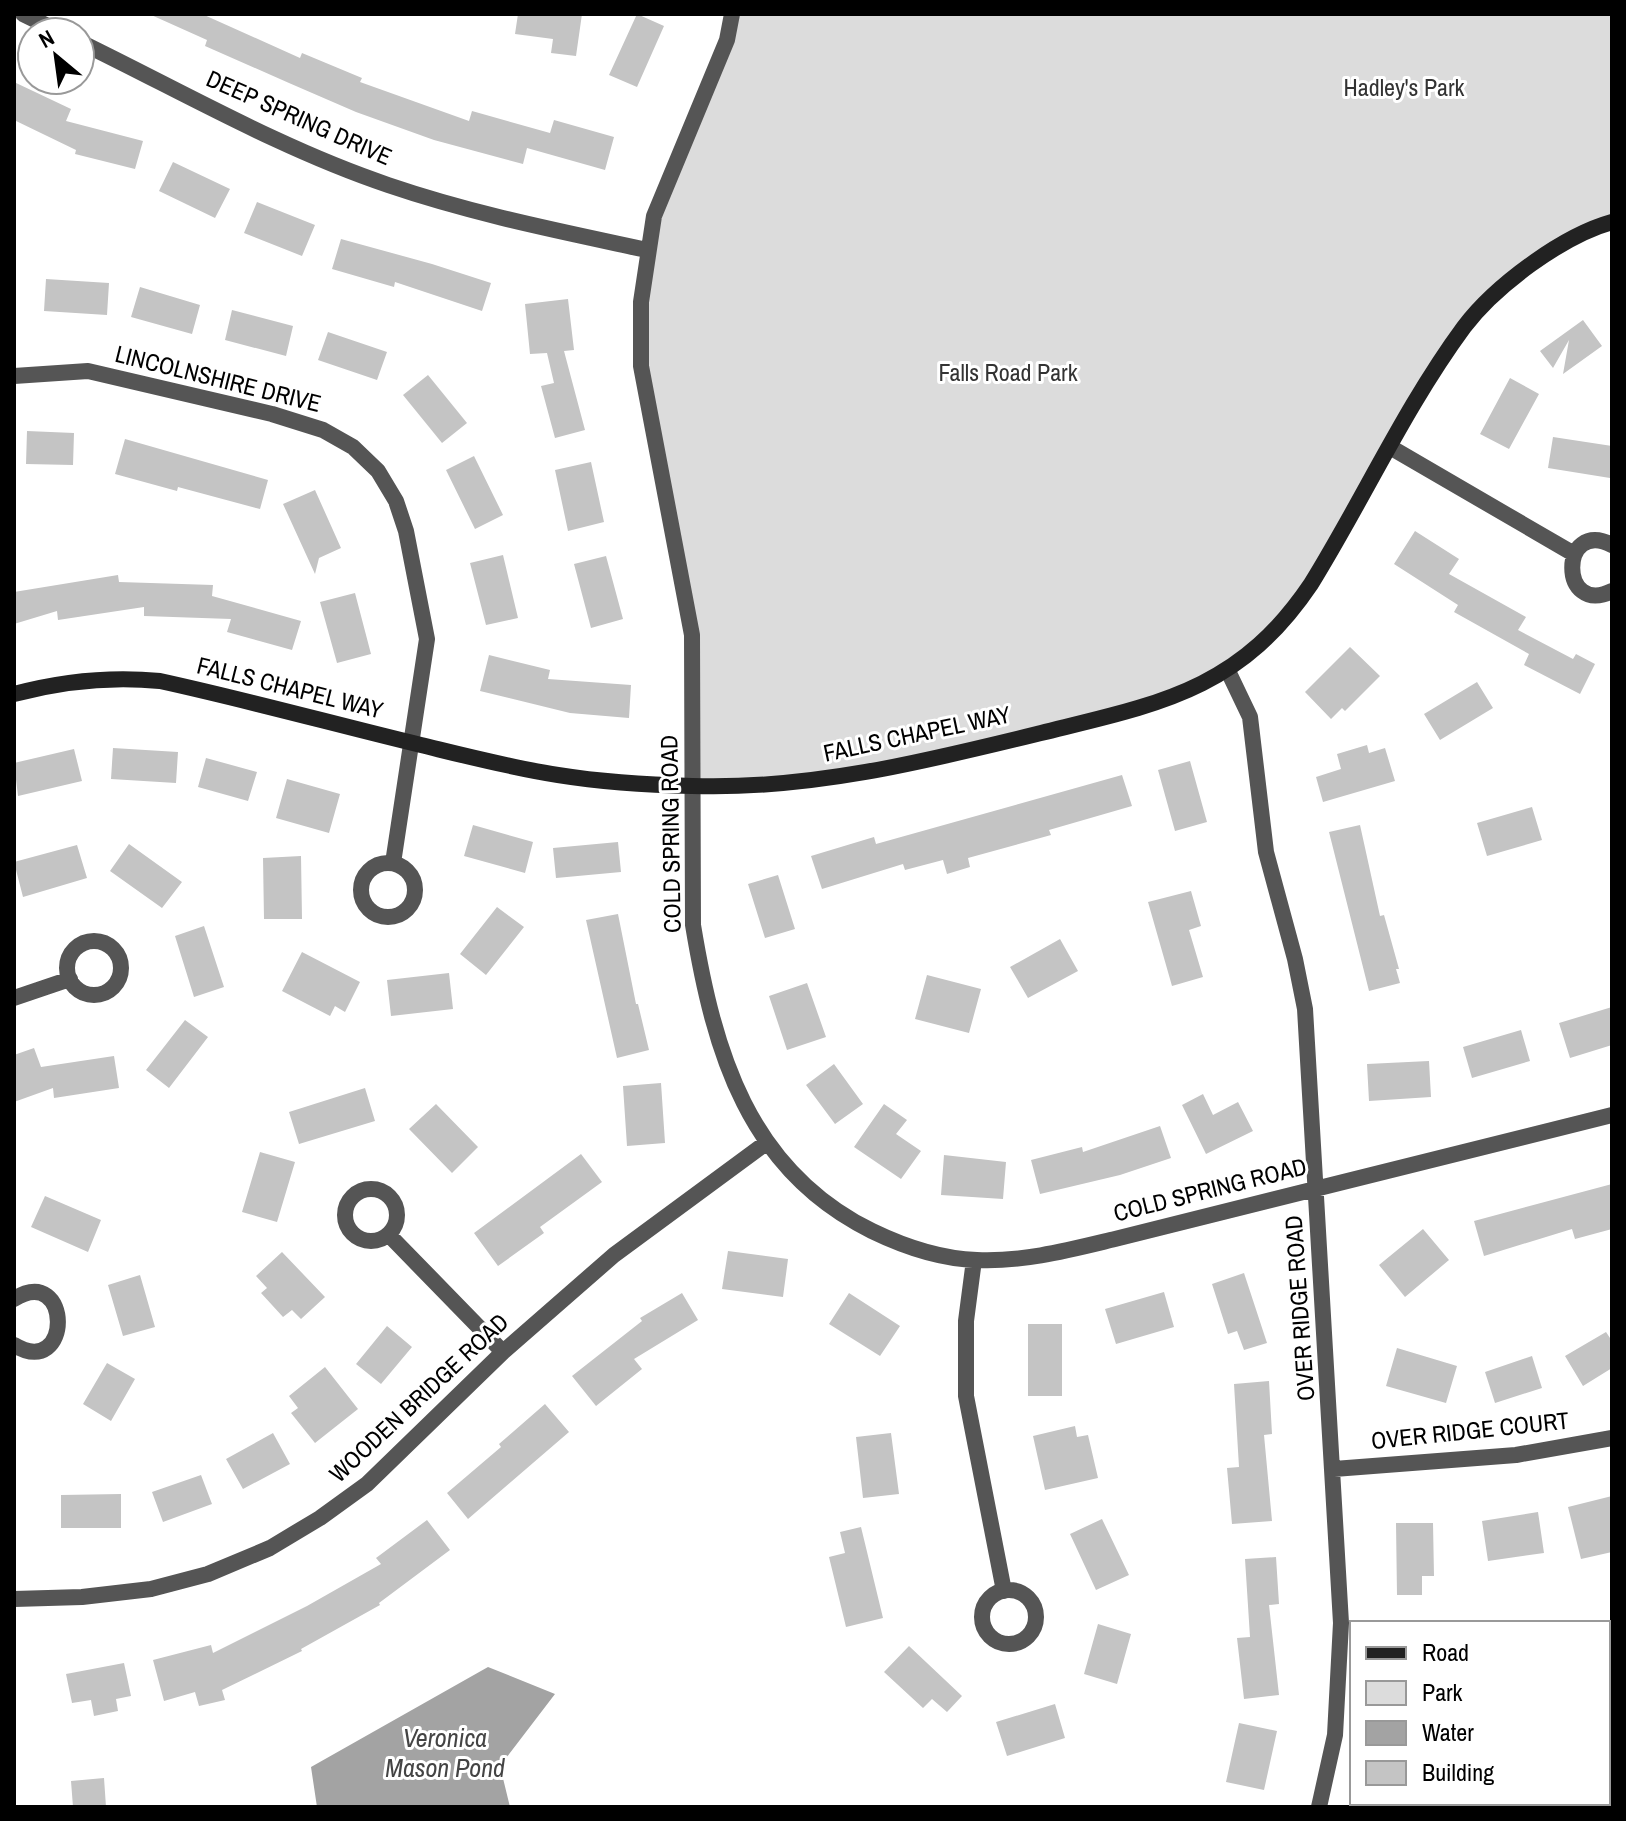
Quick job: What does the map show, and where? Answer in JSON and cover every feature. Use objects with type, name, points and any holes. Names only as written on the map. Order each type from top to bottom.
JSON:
[{"type":"street","name":"COLD SPRING ROAD","points":[[732,14],[727,40],[654,216],[641,302],[641,366],[692,635],[692,893],[698,957],[726,1064],[743,1105],[766,1143],[815,1194],[857,1223],[915,1248],[974,1260],[1049,1254],[1612,1115]]},
{"type":"street","name":"DEEP SPRING DRIVE","points":[[96,50],[310,155],[386,184],[511,221],[647,250]]},
{"type":"street","name":"FALLS CHAPEL WAY","points":[[14,694],[85,679],[160,681],[557,775],[694,786],[806,781],[856,775],[1133,710],[1182,693],[1228,671],[1263,642],[1292,612],[1322,566],[1433,375],[1479,310],[1532,263],[1582,233],[1612,222]]},
{"type":"street","name":"LINCOLNSHIRE DRIVE","points":[[14,376],[88,371],[272,414],[323,430],[353,447],[378,471],[396,501],[406,531],[427,639],[393,863]]},
{"type":"street","points":[[1390,447],[1574,554]]},
{"type":"street","points":[[1612,545],[1598,540],[1588,542],[1574,554],[1571,573],[1581,589],[1598,595],[1612,591]]},
{"type":"street","name":"OVER RIDGE ROAD","points":[[1228,671],[1250,717],[1266,852],[1305,1009],[1341,1623],[1335,1735],[1319,1807]]},
{"type":"street","points":[[14,998],[70,979]]},
{"type":"street","name":"WOODEN BRIDGE ROAD","points":[[14,1599],[82,1597],[151,1589],[208,1574],[270,1548],[320,1518],[367,1484],[503,1352],[614,1255],[766,1143]]},
{"type":"street","points":[[389,1235],[503,1352]]},
{"type":"street","points":[[974,1260],[966,1321],[966,1396],[1004,1591]]},
{"type":"street","points":[[14,1299],[28,1293],[45,1296],[52,1302],[60,1318],[57,1336],[51,1343],[35,1350],[15,1348]]},
{"type":"street","name":"OVER RIDGE COURT","points":[[1334,1469],[1516,1455],[1612,1438]]},
{"type":"green space","name":"Falls Road Park","points":[[732,14],[1612,14],[1612,222],[1582,233],[1479,310],[1292,612],[1182,693],[903,766],[694,786],[692,635],[641,366],[647,250]]},
{"type":"water","name":"Veronica Mason Pond","points":[[488,1667],[555,1694],[500,1766],[510,1807],[317,1807],[311,1767]]},
{"type":"building","points":[[149,14],[202,14],[300,58],[302,53],[362,78],[360,82],[469,121],[472,111],[550,133],[554,120],[614,137],[605,170],[527,148],[523,164],[434,140],[356,112],[205,46],[207,40]]},
{"type":"building","points":[[518,14],[582,14],[576,56],[551,53],[553,39],[515,34]]},
{"type":"building","points":[[637,14],[664,26],[637,87],[609,75]]},
{"type":"building","points":[[14,82],[16,96],[44,96],[71,109],[66,121],[143,141],[135,169],[75,154],[76,150],[14,120]]},
{"type":"building","points":[[173,162],[230,189],[215,218],[159,191]]},
{"type":"building","points":[[257,202],[315,225],[302,256],[244,233]]},
{"type":"building","points":[[341,239],[491,283],[482,311],[395,282],[394,287],[332,269]]},
{"type":"building","points":[[46,279],[109,283],[107,315],[44,311]]},
{"type":"building","points":[[140,287],[200,305],[192,334],[131,317]]},
{"type":"building","points":[[568,299],[574,350],[564,351],[585,430],[555,438],[541,386],[554,383],[547,353],[530,354],[525,304]]},
{"type":"building","points":[[232,310],[293,326],[286,356],[225,340]]},
{"type":"building","points":[[1583,320],[1602,346],[1563,374],[1569,340],[1553,368],[1540,351]]},
{"type":"building","points":[[328,332],[387,352],[377,380],[318,360]]},
{"type":"building","points":[[428,375],[467,423],[442,443],[403,395]]},
{"type":"building","points":[[1510,378],[1539,394],[1509,449],[1480,434]]},
{"type":"building","points":[[27,431],[74,433],[73,465],[26,464]]},
{"type":"building","points":[[1553,437],[1612,446],[1610,478],[1548,468]]},
{"type":"building","points":[[125,439],[268,480],[260,509],[115,474]]},
{"type":"building","points":[[474,456],[503,515],[475,529],[446,470]]},
{"type":"building","points":[[591,462],[604,522],[568,531],[555,470]]},
{"type":"building","points":[[315,490],[341,548],[319,558],[315,574],[283,504]]},
{"type":"building","points":[[1415,531],[1459,559],[1449,574],[1526,617],[1518,630],[1573,659],[1576,654],[1595,664],[1580,694],[1524,665],[1529,654],[1454,612],[1458,605],[1394,564]]},
{"type":"building","points":[[503,555],[518,618],[486,625],[470,563]]},
{"type":"building","points":[[606,556],[623,619],[591,628],[574,564]]},
{"type":"building","points":[[118,575],[119,582],[213,585],[212,596],[301,621],[292,650],[227,632],[231,619],[144,616],[144,607],[58,620],[57,611],[14,624],[14,592]]},
{"type":"building","points":[[355,593],[371,654],[337,663],[320,602]]},
{"type":"building","points":[[1350,647],[1380,676],[1345,711],[1342,708],[1331,719],[1305,692]]},
{"type":"building","points":[[489,655],[550,670],[548,679],[631,685],[629,718],[570,713],[480,691]]},
{"type":"building","points":[[1477,682],[1493,708],[1440,740],[1424,714]]},
{"type":"building","points":[[1367,745],[1369,753],[1385,748],[1395,781],[1323,802],[1316,777],[1341,769],[1337,754]]},
{"type":"building","points":[[113,748],[178,752],[176,783],[111,779]]},
{"type":"building","points":[[74,749],[82,781],[18,796],[14,763]]},
{"type":"building","points":[[206,758],[257,772],[248,801],[198,787]]},
{"type":"building","points":[[1190,761],[1207,822],[1175,831],[1158,770]]},
{"type":"building","points":[[1122,775],[1132,806],[1049,830],[1051,835],[968,858],[970,867],[947,874],[943,860],[905,870],[903,864],[822,889],[811,856],[874,837],[876,844]]},
{"type":"building","points":[[287,779],[340,794],[329,833],[276,818]]},
{"type":"building","points":[[1532,807],[1542,840],[1487,856],[1477,823]]},
{"type":"building","points":[[473,825],[533,842],[525,873],[464,856]]},
{"type":"building","points":[[1360,825],[1380,916],[1384,915],[1400,983],[1369,991],[1329,832]]},
{"type":"building","points":[[618,842],[621,872],[556,878],[553,848]]},
{"type":"building","points":[[129,844],[182,882],[162,908],[110,871]]},
{"type":"building","points":[[77,845],[87,878],[23,897],[14,862]]},
{"type":"building","points":[[301,856],[302,919],[264,919],[263,858]]},
{"type":"building","points":[[778,875],[795,929],[765,938],[748,884]]},
{"type":"building","points":[[1191,891],[1201,926],[1189,930],[1203,977],[1172,986],[1148,902]]},
{"type":"building","points":[[497,907],[524,927],[486,975],[460,954]]},
{"type":"building","points":[[618,914],[636,1004],[649,1050],[617,1058],[586,920]]},
{"type":"building","points":[[204,926],[224,987],[194,997],[175,936]]},
{"type":"building","points":[[1060,939],[1078,971],[1028,998],[1010,967]]},
{"type":"building","points":[[302,952],[360,982],[345,1012],[335,1006],[330,1016],[282,991]]},
{"type":"building","points":[[449,973],[453,1009],[391,1016],[387,980]]},
{"type":"building","points":[[927,975],[981,989],[969,1033],[915,1019]]},
{"type":"building","points":[[807,983],[826,1037],[787,1050],[769,996]]},
{"type":"building","points":[[1612,1007],[1612,1045],[1570,1058],[1559,1023]]},
{"type":"building","points":[[185,1020],[208,1037],[169,1088],[146,1070]]},
{"type":"building","points":[[1521,1030],[1530,1061],[1472,1078],[1463,1047]]},
{"type":"building","points":[[34,1048],[41,1067],[114,1056],[119,1088],[54,1098],[53,1088],[14,1102],[14,1055]]},
{"type":"building","points":[[1429,1061],[1431,1097],[1369,1101],[1367,1064]]},
{"type":"building","points":[[834,1064],[863,1104],[835,1124],[806,1085]]},
{"type":"building","points":[[661,1083],[665,1143],[627,1146],[623,1086]]},
{"type":"building","points":[[365,1088],[375,1121],[299,1144],[289,1112]]},
{"type":"building","points":[[1203,1094],[1213,1115],[1238,1102],[1253,1131],[1206,1154],[1182,1105]]},
{"type":"building","points":[[436,1104],[478,1147],[452,1173],[409,1129]]},
{"type":"building","points":[[884,1104],[907,1120],[896,1134],[921,1151],[901,1179],[854,1147]]},
{"type":"building","points":[[1160,1126],[1171,1158],[1120,1175],[1040,1194],[1031,1160],[1082,1147],[1083,1152]]},
{"type":"building","points":[[260,1152],[295,1162],[277,1222],[242,1212]]},
{"type":"building","points":[[581,1154],[602,1182],[540,1227],[544,1233],[498,1266],[474,1233]]},
{"type":"building","points":[[944,1155],[1006,1162],[1003,1199],[941,1195]]},
{"type":"building","points":[[1612,1184],[1612,1229],[1575,1239],[1572,1229],[1484,1256],[1474,1221]]},
{"type":"building","points":[[45,1196],[101,1220],[88,1252],[31,1227]]},
{"type":"building","points":[[1423,1229],[1449,1260],[1405,1297],[1379,1265]]},
{"type":"building","points":[[728,1251],[788,1259],[783,1297],[722,1289]]},
{"type":"building","points":[[282,1252],[325,1297],[301,1319],[292,1310],[283,1317],[261,1293],[267,1288],[256,1276]]},
{"type":"building","points":[[1244,1273],[1267,1343],[1244,1350],[1237,1331],[1228,1334],[1212,1284]]},
{"type":"building","points":[[140,1275],[155,1327],[123,1336],[108,1285]]},
{"type":"building","points":[[1164,1292],[1174,1327],[1116,1344],[1105,1309]]},
{"type":"building","points":[[682,1293],[698,1320],[634,1359],[642,1369],[596,1406],[572,1376],[642,1321],[640,1318]]},
{"type":"building","points":[[849,1293],[900,1326],[880,1356],[829,1324]]},
{"type":"building","points":[[1028,1324],[1062,1324],[1062,1396],[1028,1396]]},
{"type":"building","points":[[387,1326],[412,1347],[381,1384],[356,1364]]},
{"type":"building","points":[[1606,1332],[1612,1341],[1612,1368],[1583,1386],[1565,1356]]},
{"type":"building","points":[[1397,1348],[1457,1366],[1446,1403],[1386,1386]]},
{"type":"building","points":[[1532,1356],[1542,1388],[1495,1403],[1485,1372]]},
{"type":"building","points":[[107,1363],[135,1379],[111,1421],[83,1404]]},
{"type":"building","points":[[325,1367],[358,1409],[315,1443],[291,1413],[298,1408],[289,1396]]},
{"type":"building","points":[[1269,1381],[1272,1434],[1264,1435],[1272,1521],[1232,1524],[1227,1468],[1239,1467],[1234,1384]]},
{"type":"building","points":[[545,1404],[569,1432],[468,1519],[447,1493]]},
{"type":"building","points":[[1075,1426],[1077,1437],[1088,1435],[1098,1478],[1045,1490],[1033,1436]]},
{"type":"building","points":[[273,1433],[290,1464],[243,1489],[226,1459]]},
{"type":"building","points":[[891,1433],[899,1494],[863,1498],[856,1437]]},
{"type":"building","points":[[201,1475],[212,1504],[163,1522],[152,1492]]},
{"type":"building","points":[[121,1494],[121,1528],[61,1528],[61,1495]]},
{"type":"building","points":[[1612,1496],[1612,1552],[1581,1559],[1568,1507]]},
{"type":"building","points":[[1538,1512],[1544,1553],[1488,1561],[1482,1521]]},
{"type":"building","points":[[1102,1519],[1129,1575],[1096,1590],[1070,1534]]},
{"type":"building","points":[[427,1520],[450,1550],[380,1605],[302,1651],[222,1690],[225,1700],[199,1706],[195,1692],[164,1701],[153,1660],[211,1645],[213,1653],[307,1606],[381,1564],[376,1558]]},
{"type":"building","points":[[1396,1523],[1433,1523],[1434,1576],[1422,1576],[1422,1595],[1397,1595]]},
{"type":"building","points":[[861,1527],[883,1618],[846,1627],[829,1557],[845,1553],[840,1532]]},
{"type":"building","points":[[1276,1557],[1279,1604],[1269,1605],[1279,1695],[1244,1699],[1237,1638],[1250,1637],[1245,1559]]},
{"type":"building","points":[[1098,1624],[1131,1634],[1117,1684],[1084,1674]]},
{"type":"building","points":[[909,1646],[962,1696],[947,1712],[932,1699],[923,1708],[884,1672]]},
{"type":"building","points":[[124,1663],[131,1696],[116,1699],[118,1711],[94,1716],[91,1700],[72,1703],[66,1674]]},
{"type":"building","points":[[1055,1704],[1065,1738],[1007,1756],[996,1722]]},
{"type":"building","points":[[1239,1723],[1277,1731],[1264,1790],[1226,1782]]},
{"type":"building","points":[[104,1778],[106,1807],[73,1807],[71,1781]]},
{"type":"park label","name":"Hadley's Park","points":[[1404,88]]}]
